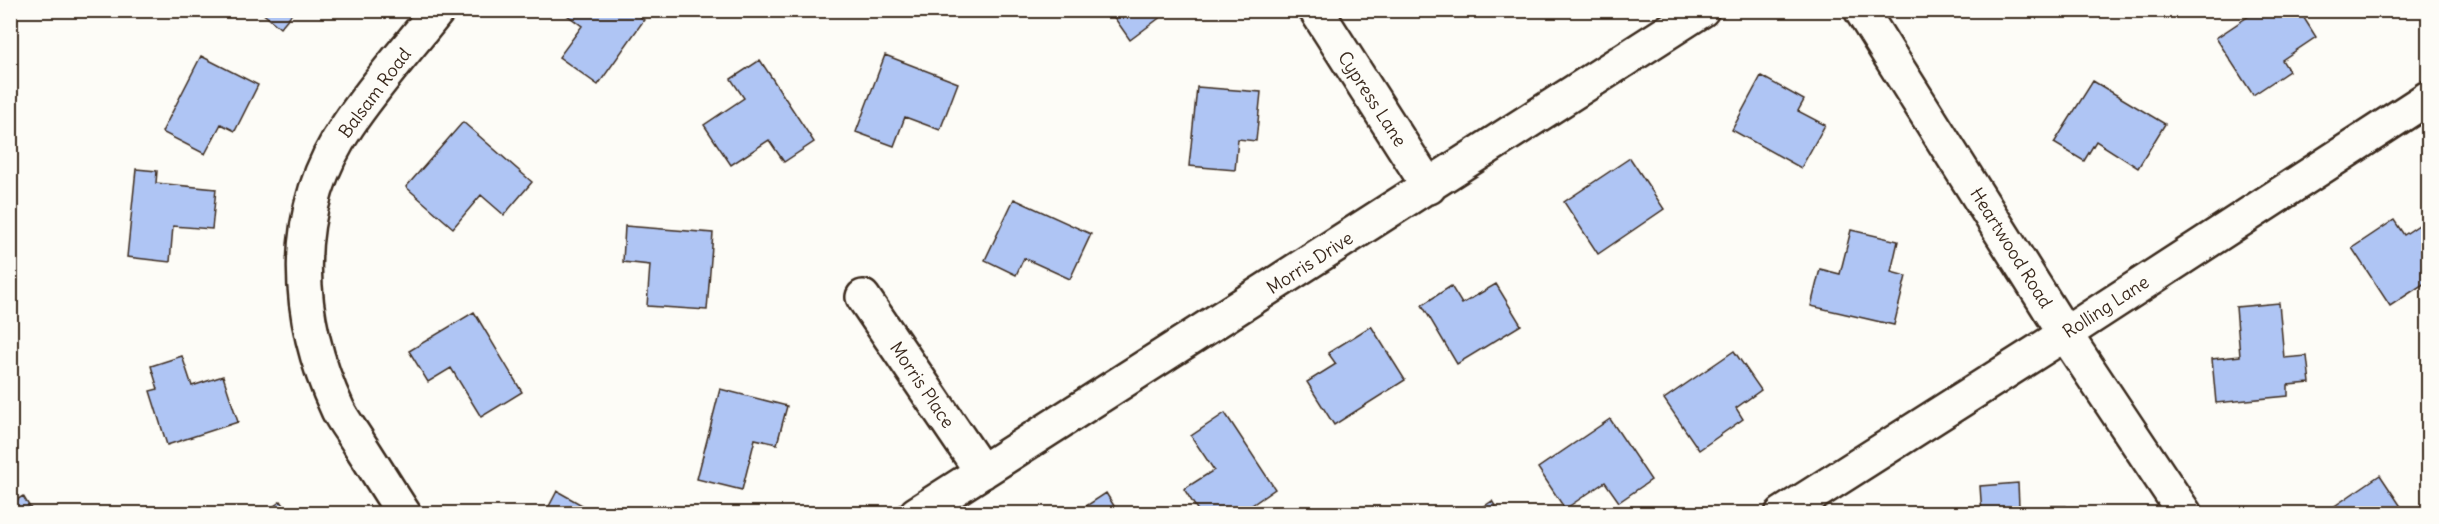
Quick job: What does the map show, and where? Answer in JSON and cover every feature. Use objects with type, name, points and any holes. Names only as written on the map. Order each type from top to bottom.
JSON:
[{"type":"street","name":"Balsam Road","points":[[404,513],[339,412],[317,359],[306,308],[303,255],[309,212],[319,177],[347,126],[438,10]]},
{"type":"street","name":"Cypress Lane","points":[[1316,10],[1429,187]]},
{"type":"street","name":"Morris Drive","points":[[916,513],[1429,187],[1702,10]]},
{"type":"street","name":"Heartwood Road","points":[[1861,10],[2066,334],[2185,513]]},
{"type":"street","name":"Rolling Lane","points":[[1782,513],[2066,334],[2428,98]]},
{"type":"street","name":"Morris Place","points":[[863,297],[982,472]]},
{"type":"building","points":[[259,10],[295,10],[280,28]]},
{"type":"building","points":[[560,10],[632,10],[644,20],[598,85],[559,57],[582,26]]},
{"type":"building","points":[[1109,10],[1170,10],[1130,40]]},
{"type":"building","points":[[2258,10],[2299,10],[2316,37],[2282,60],[2289,71],[2253,95],[2216,38]]},
{"type":"building","points":[[885,55],[958,83],[940,130],[905,117],[894,146],[856,132]]},
{"type":"building","points":[[201,56],[258,85],[235,131],[221,124],[205,154],[162,132]]},
{"type":"building","points":[[760,60],[814,142],[784,162],[769,140],[731,165],[704,125],[744,98],[731,79]]},
{"type":"building","points":[[1761,76],[1804,100],[1798,111],[1825,125],[1801,168],[1732,130]]},
{"type":"building","points":[[2093,81],[2165,124],[2138,168],[2096,141],[2084,161],[2054,143]]},
{"type":"building","points":[[1197,87],[1261,92],[1256,141],[1238,139],[1235,170],[1189,166]]},
{"type":"building","points":[[463,122],[532,182],[504,215],[481,195],[453,228],[406,187]]},
{"type":"building","points":[[1630,158],[1664,209],[1598,254],[1564,202]]},
{"type":"building","points":[[136,169],[157,171],[156,183],[216,189],[212,229],[173,226],[170,262],[127,257]]},
{"type":"building","points":[[1014,199],[1091,234],[1070,279],[1024,258],[1016,275],[985,260]]},
{"type":"building","points":[[2428,219],[2428,281],[2390,306],[2352,248],[2394,220],[2404,235]]},
{"type":"building","points":[[625,226],[713,233],[707,310],[647,306],[650,265],[623,262]]},
{"type":"building","points":[[1851,230],[1898,241],[1891,272],[1906,276],[1894,325],[1811,306],[1820,269],[1840,274]]},
{"type":"building","points":[[1496,284],[1521,325],[1457,364],[1422,305],[1451,286],[1462,304]]},
{"type":"building","points":[[2279,303],[2284,358],[2307,356],[2310,383],[2288,385],[2288,396],[2216,403],[2212,359],[2240,356],[2236,307]]},
{"type":"building","points":[[474,312],[522,392],[481,417],[451,368],[428,382],[409,351]]},
{"type":"building","points":[[1371,326],[1405,380],[1334,425],[1307,382],[1336,364],[1328,353]]},
{"type":"building","points":[[1734,351],[1761,390],[1736,408],[1743,419],[1699,450],[1664,399]]},
{"type":"building","points":[[182,356],[192,386],[223,376],[238,422],[167,445],[150,391],[158,389],[151,366]]},
{"type":"building","points":[[720,389],[787,406],[777,444],[755,439],[742,490],[697,479]]},
{"type":"building","points":[[1225,413],[1275,489],[1239,514],[1200,514],[1184,489],[1214,470],[1191,436]]},
{"type":"building","points":[[1610,419],[1651,480],[1619,502],[1605,482],[1565,509],[1538,468]]},
{"type":"building","points":[[2380,475],[2406,514],[2323,514]]},
{"type":"building","points":[[2018,483],[2019,506],[2066,506],[2067,514],[1982,514],[1980,486]]},
{"type":"building","points":[[557,491],[598,514],[545,514]]},
{"type":"building","points":[[1106,493],[1119,514],[1074,514]]},
{"type":"building","points":[[23,496],[34,514],[10,514],[10,504]]},
{"type":"building","points":[[281,501],[290,514],[263,514]]},
{"type":"building","points":[[1492,501],[1500,514],[1473,514]]}]
